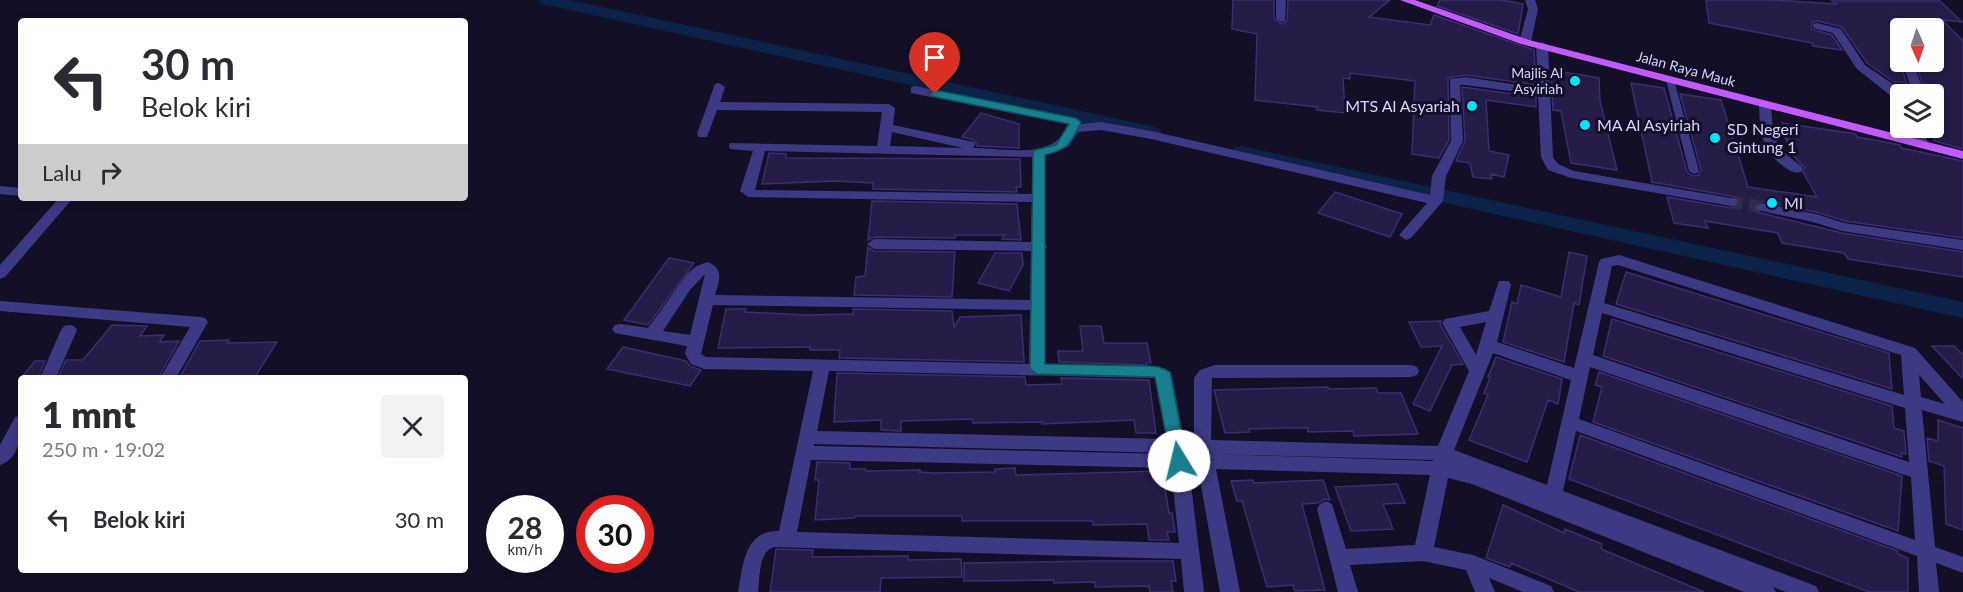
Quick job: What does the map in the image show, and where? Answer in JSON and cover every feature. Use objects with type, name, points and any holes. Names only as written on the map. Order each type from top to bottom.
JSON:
[{"type":"main road","name":"Jalan Raya Mauk","points":[[1405,0],[1525,42],[1963,155]]},
{"type":"street","points":[[1281,0],[1281,19]]},
{"type":"street","points":[[1525,42],[1533,9],[1530,0]]},
{"type":"street","points":[[1816,26],[1837,31],[1861,67],[1890,88]]},
{"type":"street","points":[[1542,45],[1547,157],[1553,167],[1571,174],[1731,202]]},
{"type":"street","points":[[1406,235],[1436,198],[1439,176],[1457,141],[1454,82],[1466,81],[1544,92]]},
{"type":"street","points":[[702,134],[719,87]]},
{"type":"street","points":[[735,147],[1039,153],[1060,148],[1075,122],[915,90]]},
{"type":"street","points":[[1766,105],[1768,146],[1777,156],[1796,169]]},
{"type":"street","points":[[712,106],[889,108],[883,150]]},
{"type":"street","points":[[1073,129],[1101,126],[1151,135],[1436,198]]},
{"type":"street","points":[[886,127],[1001,153]]},
{"type":"street","points":[[1920,138],[1923,144]]},
{"type":"street","points":[[760,147],[747,191],[753,194],[1039,198]]},
{"type":"street","points":[[1037,369],[1036,305],[1040,247],[1039,153]]},
{"type":"street","points":[[0,190],[18,192]]},
{"type":"street","points":[[0,274],[63,201]]},
{"type":"street","points":[[1762,207],[1816,218],[1842,227],[1963,245]]},
{"type":"street","points":[[874,244],[1040,247]]},
{"type":"street","points":[[1552,499],[1606,262],[1619,260],[1907,350],[1963,415]]},
{"type":"street","points":[[652,335],[688,282],[701,269],[707,267],[713,275],[693,354],[697,360],[704,363],[1159,372],[1164,376],[1178,454],[1194,592]]},
{"type":"street","points":[[1424,553],[1442,461],[1488,345],[1504,285]]},
{"type":"street","points":[[707,300],[1036,305]]},
{"type":"street","points":[[1595,305],[1915,403],[1963,415]]},
{"type":"street","points":[[0,306],[200,322],[170,375]]},
{"type":"street","points":[[1477,370],[1450,323],[1497,315]]},
{"type":"street","points":[[620,329],[696,342]]},
{"type":"street","points":[[49,375],[69,330]]},
{"type":"street","points":[[1488,345],[1581,377]]},
{"type":"street","points":[[1910,356],[1929,592]]},
{"type":"street","points":[[1583,358],[1918,472]]},
{"type":"street","points":[[786,540],[822,365]]},
{"type":"street","points":[[1230,592],[1204,455],[1202,378],[1215,371],[1411,371]]},
{"type":"street","points":[[1569,422],[1963,565]]},
{"type":"street","points":[[0,458],[18,429]]},
{"type":"street","points":[[805,445],[1178,454],[1400,466],[1442,461],[1475,478],[1552,499],[1809,592]]},
{"type":"street","points":[[1552,499],[1766,592]]},
{"type":"street","points":[[1326,509],[1348,592]]},
{"type":"street","points":[[748,592],[756,554],[760,544],[768,539],[1189,550]]},
{"type":"street","points":[[1339,556],[1424,553],[1473,562],[1544,592]]},
{"type":"street","points":[[1473,562],[1485,592]]},
{"type":"lane","points":[[1670,80],[1694,171]]},
{"type":"building","points":[[1233,0],[1274,0],[1274,19],[1282,24],[1287,21],[1288,0],[1390,0],[1369,17],[1430,25],[1434,15],[1534,50],[1536,85],[1466,75],[1448,78],[1449,140],[1439,158],[1412,154],[1415,81],[1350,73],[1350,79],[1343,78],[1345,113],[1317,110],[1317,107],[1255,100],[1257,34],[1232,29]]},
{"type":"building","points":[[1440,0],[1502,0],[1523,4],[1518,34],[1437,6]]},
{"type":"building","points":[[1706,0],[1773,0],[1836,4],[1832,1],[1940,1],[1962,22],[1944,20],[1944,18],[1890,18],[1890,72],[1903,72],[1907,84],[1894,82],[1867,63],[1842,27],[1818,21],[1812,22],[1811,29],[1832,35],[1842,50],[1813,46],[1812,43],[1709,23]]},
{"type":"building","points":[[1944,22],[1963,41],[1963,149],[1934,141],[1934,138],[1944,138],[1944,84],[1923,84],[1918,72],[1944,72]]},
{"type":"building","points":[[1551,70],[1599,78],[1600,101],[1617,170],[1571,163],[1561,111],[1553,110]]},
{"type":"building","points":[[1631,83],[1664,88],[1687,172],[1693,176],[1699,175],[1701,170],[1680,94],[1721,100],[1748,187],[1817,197],[1803,172],[1805,168],[1797,160],[1785,138],[1788,139],[1782,123],[1856,134],[1857,137],[1963,161],[1963,238],[1845,221],[1816,212],[1762,201],[1753,206],[1757,212],[1842,233],[1963,252],[1963,277],[1848,259],[1844,253],[1782,243],[1778,233],[1705,221],[1708,228],[1674,223],[1667,197],[1731,208],[1738,206],[1740,201],[1736,197],[1652,182]]},
{"type":"building","points":[[1462,87],[1536,97],[1536,107],[1486,100],[1489,151],[1509,155],[1504,177],[1491,174],[1492,179],[1473,177],[1470,163],[1456,161],[1465,141]]},
{"type":"building","points":[[981,113],[1019,124],[1019,148],[977,146],[974,140],[962,137]]},
{"type":"building","points":[[769,153],[786,154],[786,158],[1020,159],[1021,187],[1016,187],[1017,192],[873,189],[873,183],[836,181],[762,184]]},
{"type":"building","points":[[1335,192],[1402,214],[1390,237],[1318,213]]},
{"type":"building","points":[[872,201],[1017,204],[1021,240],[1002,239],[1004,235],[955,235],[955,238],[874,237],[868,240]]},
{"type":"building","points":[[868,247],[874,251],[955,252],[952,297],[854,295],[856,277],[865,276]]},
{"type":"building","points":[[1569,252],[1587,256],[1579,305],[1574,303],[1564,362],[1503,342],[1512,302],[1517,304],[1521,285],[1561,297]]},
{"type":"building","points":[[995,253],[1022,253],[1023,265],[1009,291],[978,283]]},
{"type":"building","points":[[669,258],[694,263],[648,325],[624,320]]},
{"type":"building","points":[[1626,272],[1889,353],[1892,389],[1616,304]]},
{"type":"building","points":[[726,309],[806,315],[853,314],[853,309],[952,311],[954,327],[960,317],[1021,315],[1024,362],[839,358],[840,350],[810,350],[810,347],[718,348]]},
{"type":"building","points":[[1612,319],[1892,406],[1894,428],[1904,431],[1906,454],[1902,453],[1902,457],[1603,356]]},
{"type":"building","points":[[1441,321],[1440,324],[1463,364],[1452,365],[1430,411],[1413,404],[1442,346],[1421,347],[1409,322]]},
{"type":"building","points":[[112,325],[147,326],[140,336],[164,335],[159,342],[179,341],[160,375],[59,375],[66,360],[83,360]]},
{"type":"building","points":[[1080,326],[1101,326],[1104,343],[1147,343],[1151,363],[1146,363],[1147,365],[1059,362],[1058,351],[1083,351]]},
{"type":"building","points":[[200,341],[277,342],[256,375],[181,375]]},
{"type":"building","points":[[1932,346],[1954,346],[1963,355],[1963,379]]},
{"type":"building","points":[[623,347],[686,361],[690,366],[701,370],[690,386],[607,369]]},
{"type":"building","points":[[1496,357],[1562,379],[1558,404],[1548,400],[1527,462],[1469,440],[1488,395],[1484,393]]},
{"type":"building","points":[[35,361],[45,361],[39,375],[23,375]]},
{"type":"building","points":[[1599,372],[1902,476],[1898,531],[1593,422],[1602,387],[1595,385]]},
{"type":"building","points":[[837,373],[1025,377],[1026,385],[1062,384],[1061,378],[1149,380],[1156,433],[1136,433],[1134,420],[1042,424],[1042,422],[973,423],[972,419],[901,421],[901,431],[881,430],[881,420],[834,422]]},
{"type":"building","points":[[1328,387],[1329,389],[1376,388],[1378,393],[1401,393],[1418,434],[1354,436],[1353,431],[1308,432],[1308,428],[1249,429],[1250,432],[1225,433],[1214,390]]},
{"type":"building","points":[[1938,420],[1963,428],[1963,530],[1946,524],[1944,466],[1929,461],[1927,438],[1938,441]]},
{"type":"building","points":[[1580,435],[1898,551],[1898,554],[1908,558],[1908,592],[1869,592],[1569,479]]},
{"type":"building","points":[[817,462],[850,463],[850,469],[866,469],[866,471],[920,470],[920,472],[933,473],[995,472],[995,469],[1015,468],[1016,475],[1162,471],[1169,513],[1172,513],[1175,532],[1167,532],[1169,540],[1149,540],[1147,524],[1093,525],[1093,521],[962,521],[962,516],[855,516],[854,518],[815,520],[819,480],[815,480]]},
{"type":"building","points":[[1253,480],[1254,483],[1323,480],[1330,500],[1302,504],[1325,590],[1295,591],[1293,585],[1267,587],[1242,501],[1237,501],[1231,481]]},
{"type":"building","points":[[1397,484],[1405,503],[1383,504],[1393,529],[1351,531],[1335,487]]},
{"type":"building","points":[[1503,505],[1564,533],[1565,529],[1602,544],[1601,549],[1704,592],[1579,592],[1511,563],[1510,567],[1486,558]]},
{"type":"building","points":[[776,549],[813,550],[812,557],[908,556],[908,560],[961,559],[962,577],[881,578],[880,592],[770,592]]},
{"type":"building","points":[[1173,561],[1176,581],[1171,581],[1173,592],[1150,592],[1149,586],[1095,587],[1095,582],[964,581],[964,563]]},
{"type":"waterway","points":[[547,0],[1151,132]]},
{"type":"waterway","points":[[1241,152],[1963,310]]},
{"type":"tunnel","points":[[1731,202],[1762,207]]},
{"type":"place","name":"Majlis Al Asyiriah","points":[[1575,81]]},
{"type":"place","name":"MTS Al Asyariah","points":[[1472,106]]},
{"type":"place","name":"MA Al Asyiriah","points":[[1585,125]]},
{"type":"place","name":"SD Negeri Gintung 1","points":[[1715,138]]},
{"type":"place","name":"MI","points":[[1772,203]]},
{"type":"route","points":[[935,94],[1075,122],[1068,138],[1060,148],[1039,153],[1040,247],[1036,305],[1037,369],[1159,372],[1164,376],[1179,461]]}]
